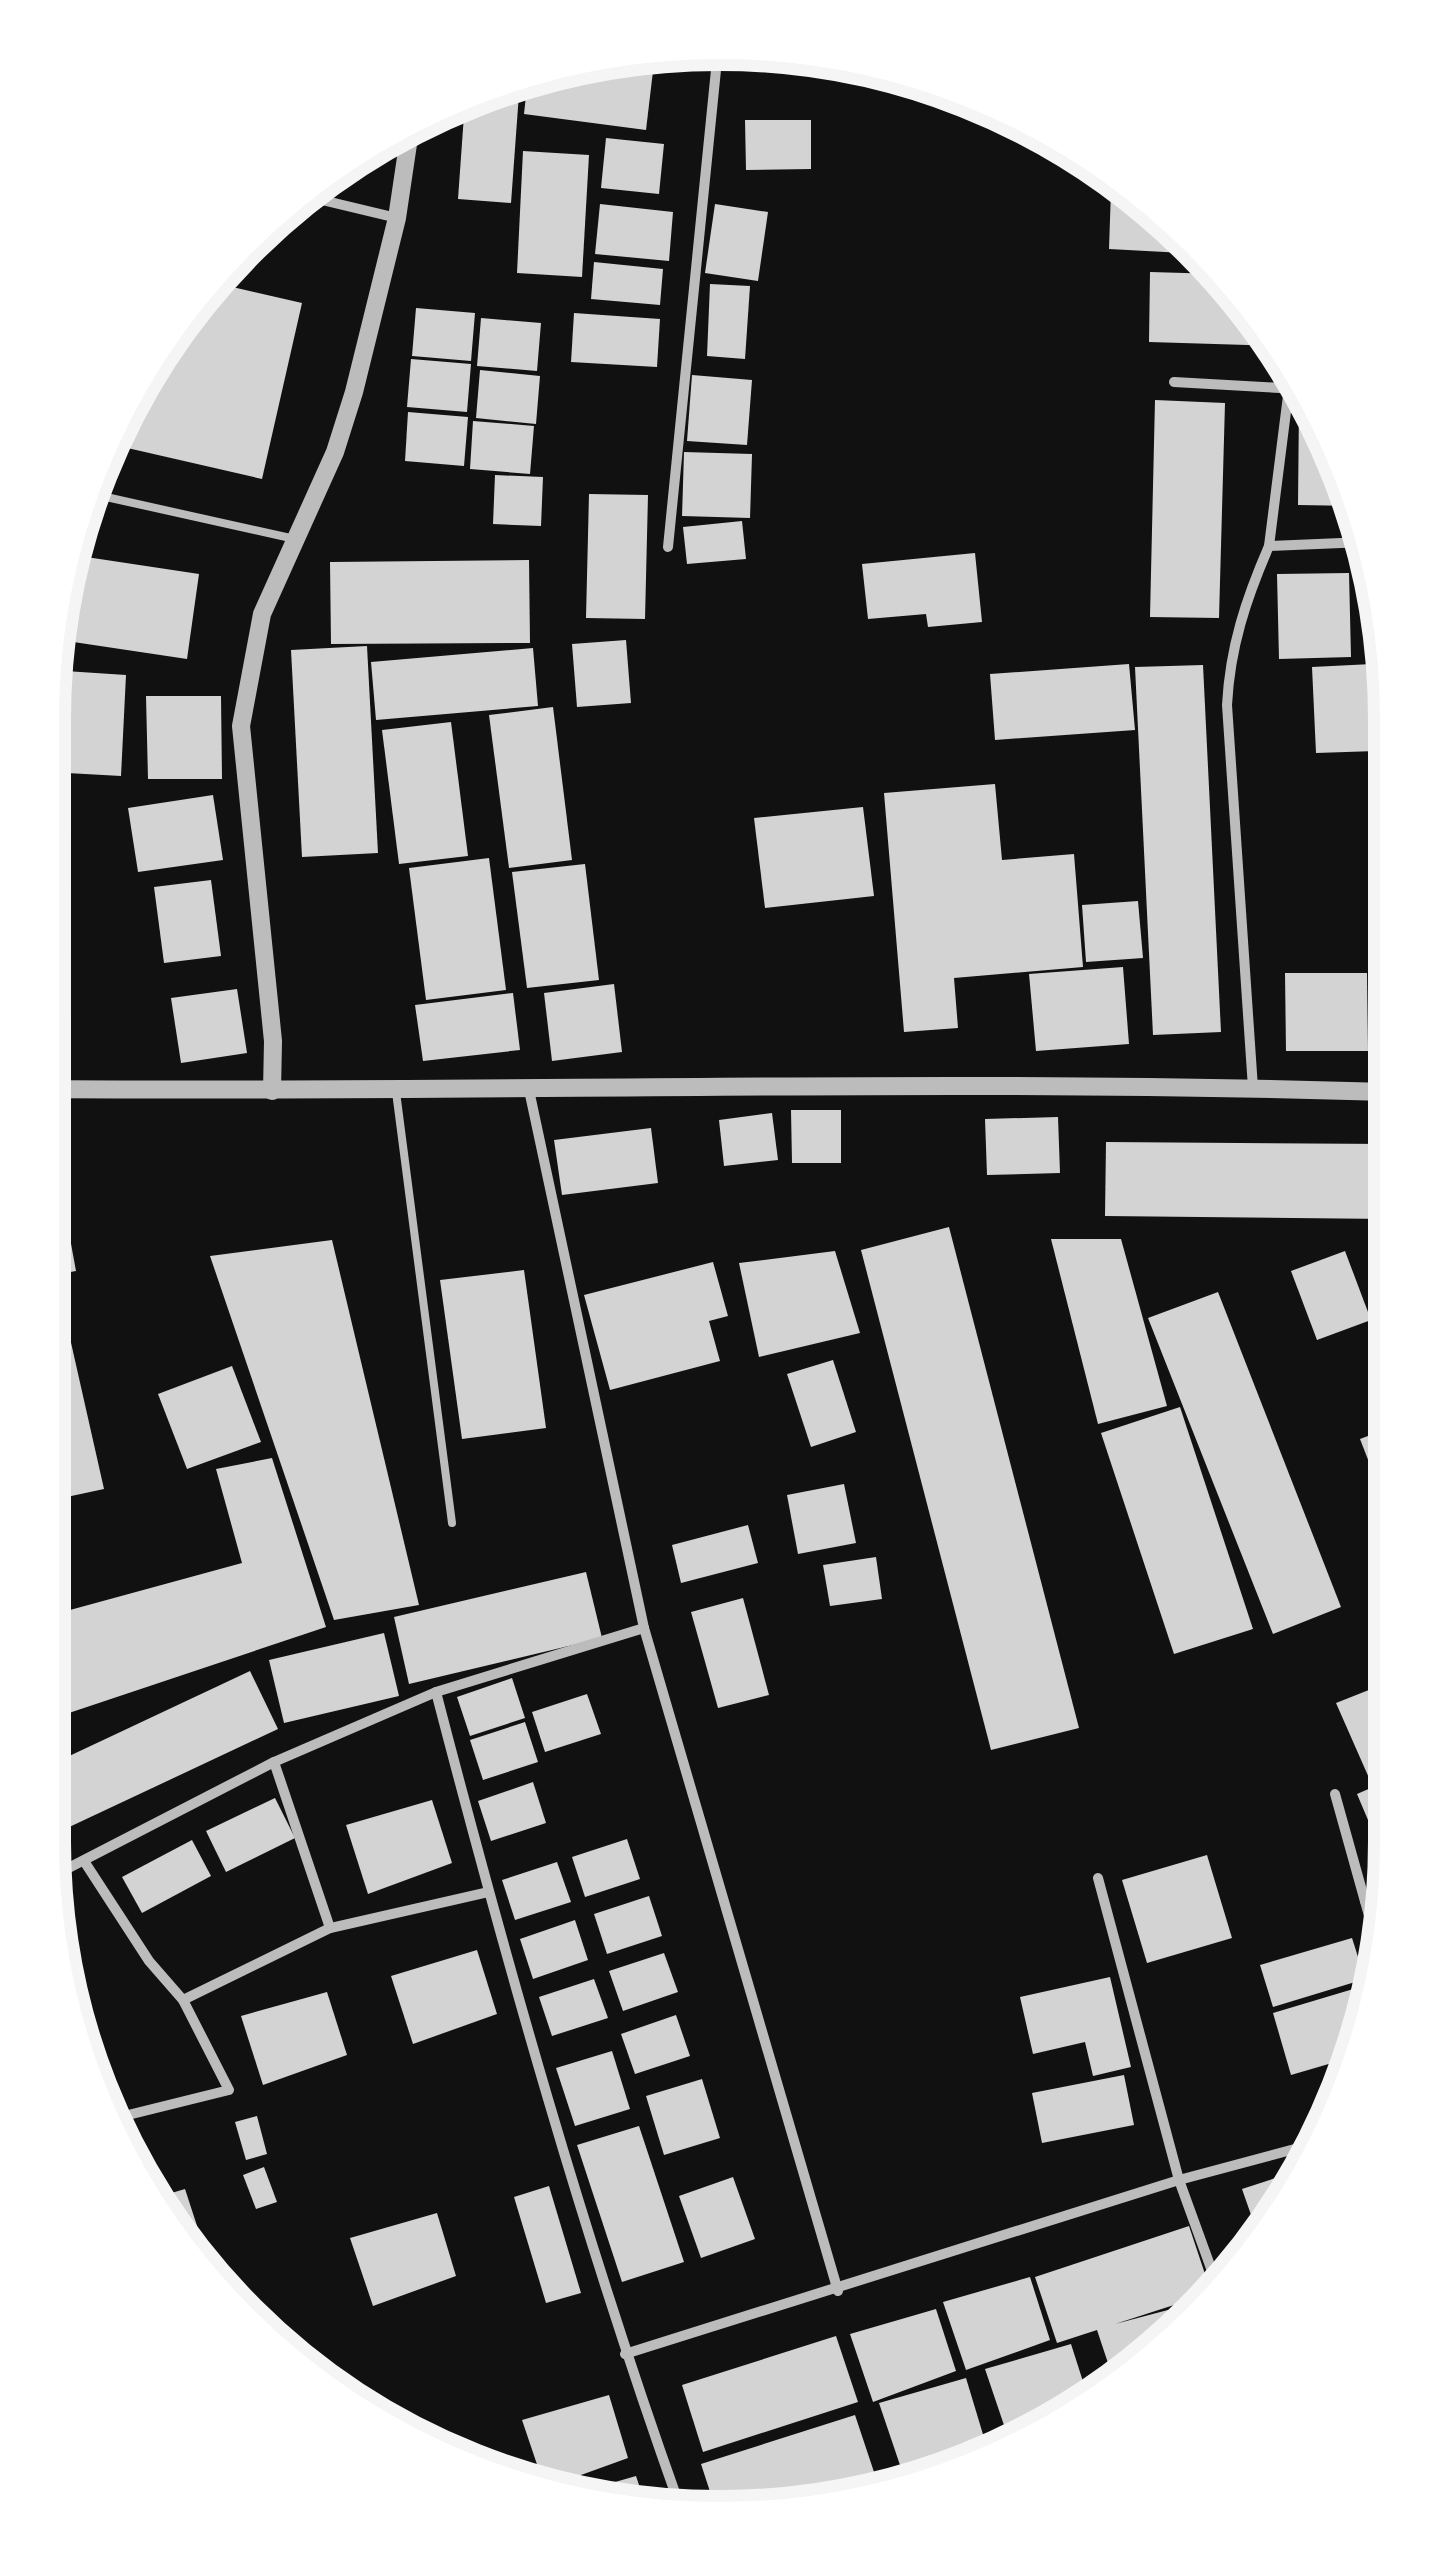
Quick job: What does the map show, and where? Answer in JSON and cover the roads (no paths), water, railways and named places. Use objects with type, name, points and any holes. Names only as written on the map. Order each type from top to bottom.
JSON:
[{"type":"street","points":[[668,546],[716,65]]},
{"type":"street","points":[[272,1091],[274,1041],[241,726],[262,614],[334,452],[354,392],[396,218],[408,144]]},
{"type":"street","points":[[321,200],[396,218]]},
{"type":"street","points":[[1174,382],[1283,387]]},
{"type":"street","points":[[1253,1088],[1227,705],[1229,662],[1245,601],[1269,546],[1292,402]]},
{"type":"street","points":[[1269,546],[1350,543]]},
{"type":"street","points":[[65,1089],[396,1092],[962,1082],[1374,1092]]},
{"type":"street","points":[[529,1090],[644,1628],[838,2290]]},
{"type":"street","points":[[66,1870],[274,1762],[436,1692],[644,1628]]},
{"type":"street","points":[[436,1692],[488,1892],[626,2354],[677,2495]]},
{"type":"street","points":[[274,1762],[330,1928]]},
{"type":"street","points":[[1335,1794],[1369,1918]]},
{"type":"street","points":[[84,1861],[149,1961],[183,2000],[229,2090],[125,2116]]},
{"type":"street","points":[[1098,1878],[1179,2180],[1213,2272]]},
{"type":"street","points":[[183,2000],[330,1928],[488,1892]]},
{"type":"street","points":[[1364,1901],[1371,1898]]},
{"type":"street","points":[[626,2354],[1179,2180],[1297,2148]]},
{"type":"lane","points":[[104,498],[296,539]]},
{"type":"lane","points":[[396,1092],[452,1523]]}]
